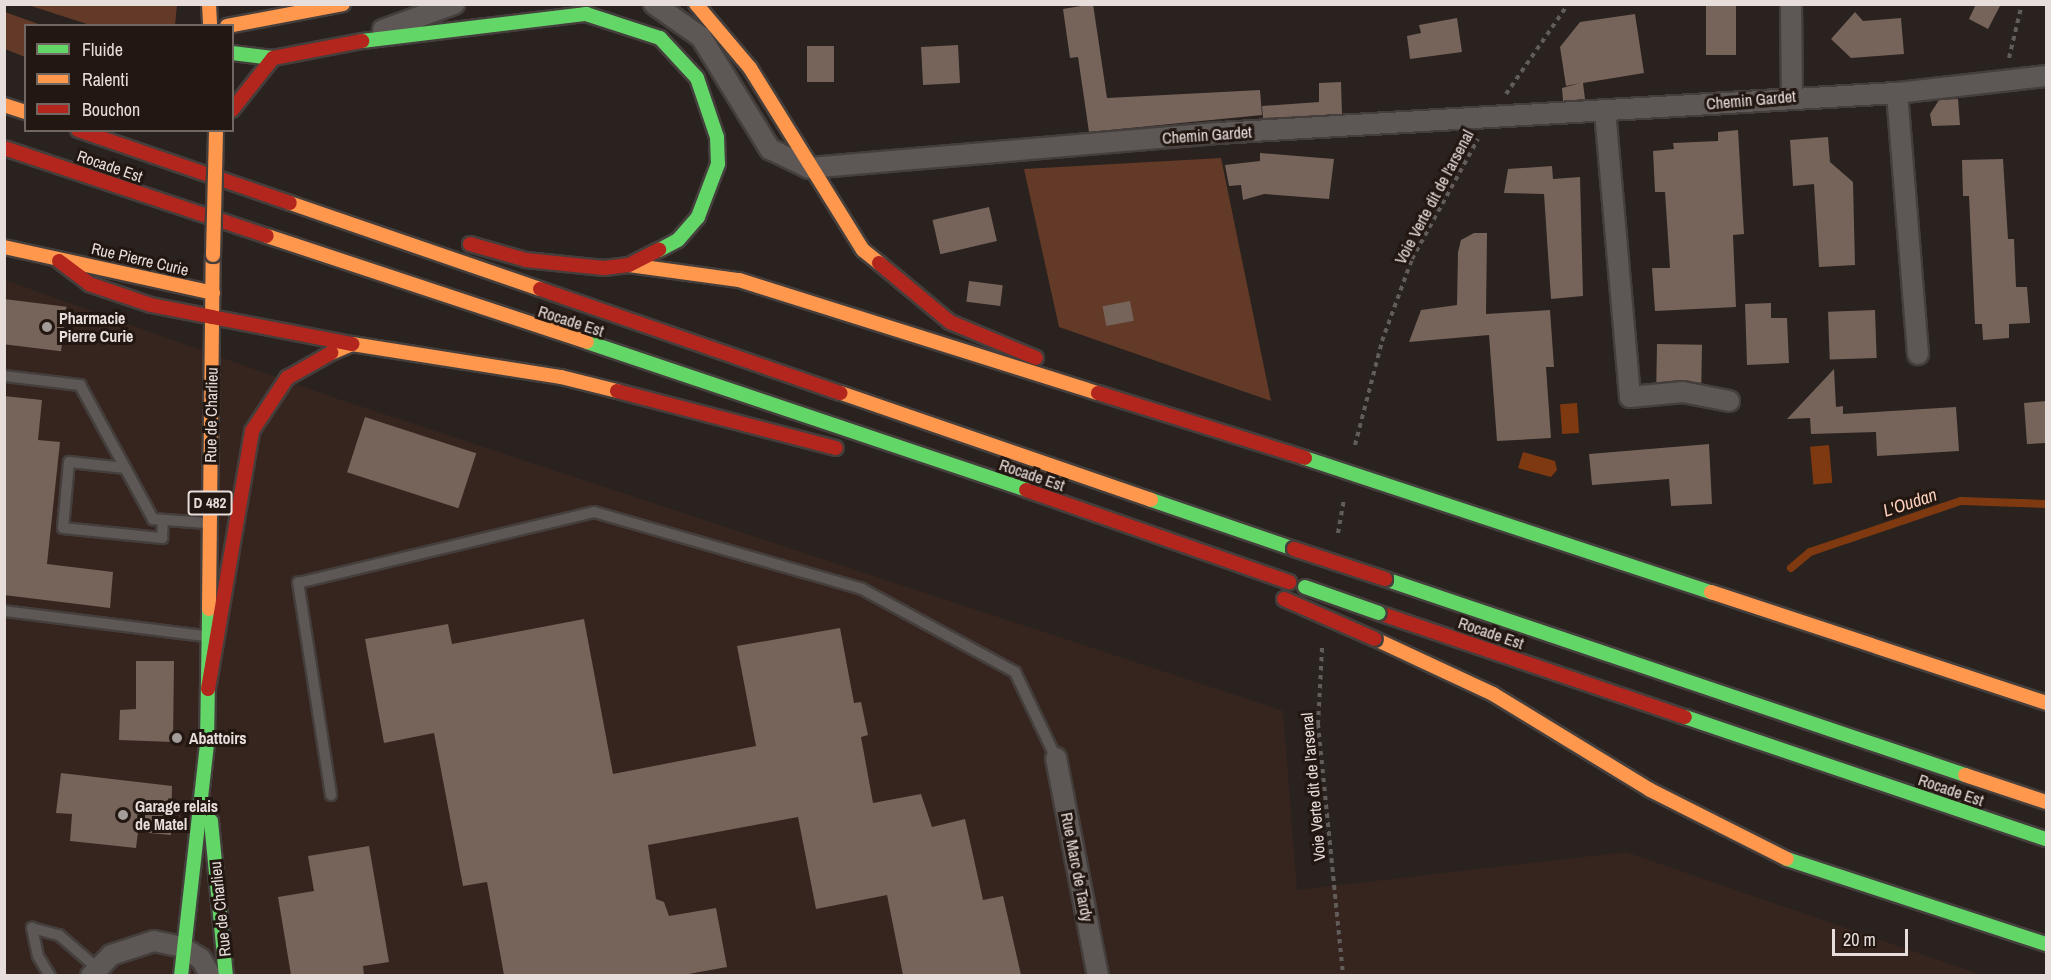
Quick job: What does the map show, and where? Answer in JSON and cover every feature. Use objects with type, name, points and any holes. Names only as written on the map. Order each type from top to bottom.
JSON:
[{"type":"main road","points":[[209,4],[210,24]]},
{"type":"main road","points":[[234,25],[343,4]]},
{"type":"main road","points":[[696,4],[728,37],[863,250],[950,322],[1305,458]]},
{"type":"main road","points":[[234,53],[273,58],[362,41],[586,14],[636,26],[682,56],[710,105],[718,164],[698,217],[678,240],[629,265]]},
{"type":"main road","points":[[234,107],[273,58]]},
{"type":"main road","points":[[4,105],[24,111]]},
{"type":"main road","name":"Rocade Est","points":[[84,132],[1294,549],[2046,802]]},
{"type":"main road","name":"Rue de Charlieu","points":[[181,975],[182,947],[206,772],[216,132]]},
{"type":"main road","name":"Rocade Est","points":[[4,148],[902,447],[1379,613],[2046,839]]},
{"type":"main road","points":[[354,226],[401,222]]},
{"type":"main road","points":[[452,238],[526,260],[629,265],[739,280],[1305,458],[1931,663],[2046,703]]},
{"type":"main road","name":"Rue Pierre Curie","points":[[4,247],[58,261],[99,264],[213,293]]},
{"type":"main road","name":"Rue Pierre Curie","points":[[58,261],[88,284],[151,305],[352,344],[561,377],[859,454],[902,447]]},
{"type":"main road","points":[[208,689],[252,431],[287,378],[352,344]]},
{"type":"main road","points":[[1207,554],[1284,599],[1493,694],[1650,790],[1766,851],[2046,944]]},
{"type":"main road","points":[[1931,663],[2046,695]]},
{"type":"main road","name":"Rue de Charlieu","points":[[206,772],[226,975]]},
{"type":"main road","points":[[2017,936],[2039,957]]},
{"type":"street","points":[[362,41],[409,17],[454,4]]},
{"type":"street","points":[[654,4],[701,37],[770,149],[809,168]]},
{"type":"street","points":[[1791,4],[1792,95]]},
{"type":"street","name":"Chemin Gardet","points":[[809,168],[1220,133],[1490,119],[1792,95],[1897,93],[2046,76]]},
{"type":"street","points":[[1897,93],[1918,354]]},
{"type":"street","points":[[1605,111],[1630,397],[1683,392],[1729,401]]},
{"type":"street","name":"Rue Marc de Tardy","points":[[1056,758],[1098,975]]},
{"type":"street","points":[[94,972],[122,949],[154,941],[182,947],[201,959],[211,975]]},
{"type":"lane","points":[[4,376],[80,385],[153,519],[210,524]]},
{"type":"lane","points":[[125,468],[69,462],[63,528],[162,538],[163,520]]},
{"type":"lane","points":[[331,795],[298,583],[594,512],[862,589],[1015,672],[1056,758]]},
{"type":"lane","points":[[4,611],[208,636]]},
{"type":"lane","points":[[50,975],[38,956],[32,928],[59,935],[94,972]]},
{"type":"path","name":"Voie Verte dit de l'arsenal","points":[[1353,454],[1382,341],[1412,260],[1490,119],[1568,4]]},
{"type":"path","points":[[2003,82],[2022,4]]},
{"type":"path","points":[[1336,543],[1346,489]]},
{"type":"path","name":"Voie Verte dit de l'arsenal","points":[[1323,636],[1318,724],[1343,975]]},
{"type":"shaded area","points":[[28,5],[177,5],[175,24],[87,24]]},
{"type":"shaded area","points":[[5,12],[38,24],[24,24],[24,57],[5,49]]},
{"type":"shaded area","points":[[1221,158],[1271,401],[1059,327],[1024,169]]},
{"type":"shaded area","points":[[5,280],[338,399],[1283,711],[1297,890],[1626,852],[1982,975],[5,976]]},
{"type":"shaded area","points":[[1577,403],[1579,433],[1562,434],[1560,404]]},
{"type":"shaded area","points":[[1829,445],[1832,483],[1813,485],[1810,447]]},
{"type":"shaded area","points":[[1523,452],[1555,461],[1557,470],[1551,477],[1518,468]]},
{"type":"building","points":[[1093,4],[1107,98],[1260,90],[1262,115],[1089,132],[1078,57],[1070,58],[1063,9]]},
{"type":"building","points":[[1706,4],[1736,4],[1736,55],[1706,55]]},
{"type":"building","points":[[1976,4],[2001,4],[1988,29],[1969,19]]},
{"type":"building","points":[[1855,12],[1863,21],[1901,18],[1904,54],[1851,58],[1831,39]]},
{"type":"building","points":[[1635,14],[1644,73],[1583,83],[1585,99],[1563,101],[1562,88],[1580,83],[1566,86],[1560,47],[1580,22]]},
{"type":"building","points":[[1457,18],[1462,52],[1410,59],[1407,36],[1421,33],[1419,25]]},
{"type":"building","points":[[958,45],[960,83],[923,85],[921,47]]},
{"type":"building","points":[[807,46],[834,46],[834,82],[807,82]]},
{"type":"building","points":[[1341,82],[1342,114],[1263,118],[1262,106],[1319,102],[1319,83]]},
{"type":"building","points":[[1958,99],[1960,125],[1932,126],[1930,114],[1939,100]]},
{"type":"building","points":[[1738,130],[1744,234],[1733,235],[1736,307],[1655,311],[1652,268],[1670,268],[1665,192],[1655,192],[1653,151],[1674,149],[1673,143],[1718,141],[1718,132]]},
{"type":"building","points":[[1828,137],[1830,162],[1853,182],[1855,265],[1819,267],[1814,184],[1793,186],[1790,140]]},
{"type":"building","points":[[1260,153],[1334,159],[1329,199],[1264,194],[1243,200],[1241,185],[1229,186],[1225,165],[1260,161]]},
{"type":"building","points":[[2003,159],[2008,239],[2014,239],[2016,287],[2027,287],[2030,323],[2009,324],[2009,338],[1983,340],[1982,324],[1975,324],[1969,196],[1963,196],[1962,160]]},
{"type":"building","points":[[1552,166],[1553,179],[1580,177],[1583,296],[1551,299],[1544,194],[1504,193],[1508,169]]},
{"type":"building","points":[[989,207],[997,241],[940,254],[932,220]]},
{"type":"building","points":[[1474,233],[1487,233],[1486,314],[1550,310],[1554,367],[1546,367],[1551,438],[1497,441],[1489,335],[1409,342],[1421,310],[1457,305],[1458,252],[1461,240]]},
{"type":"building","points":[[969,281],[1003,285],[1000,306],[966,302]]},
{"type":"building","points":[[4,299],[67,307],[61,351],[4,344]]},
{"type":"building","points":[[1130,301],[1134,321],[1106,326],[1103,306]]},
{"type":"building","points":[[1771,303],[1771,318],[1787,318],[1789,363],[1747,365],[1745,304]]},
{"type":"building","points":[[1875,310],[1877,358],[1830,360],[1828,312]]},
{"type":"building","points":[[1657,344],[1702,345],[1701,383],[1656,382]]},
{"type":"building","points":[[1834,369],[1836,407],[1843,406],[1843,414],[1956,407],[1959,451],[1877,456],[1876,432],[1811,434],[1810,418],[1787,419]]},
{"type":"building","points":[[4,396],[42,400],[38,440],[60,442],[47,564],[113,572],[110,608],[4,595]]},
{"type":"building","points":[[2046,401],[2046,443],[2027,444],[2024,403]]},
{"type":"building","points":[[365,417],[476,453],[458,508],[347,472]]},
{"type":"building","points":[[1709,444],[1712,504],[1671,506],[1669,479],[1592,485],[1589,454]]},
{"type":"building","points":[[584,619],[613,774],[756,746],[737,646],[840,628],[854,703],[861,702],[868,735],[861,737],[873,803],[921,794],[932,827],[965,819],[983,900],[1003,896],[1021,975],[903,975],[887,895],[816,909],[798,817],[648,845],[656,899],[664,902],[669,916],[716,908],[727,967],[683,975],[504,975],[487,882],[463,886],[434,733],[384,743],[365,639],[448,624],[452,644]]},
{"type":"building","points":[[136,661],[174,661],[173,742],[119,740],[120,710],[136,709]]},
{"type":"building","points":[[61,773],[172,786],[171,835],[138,832],[136,848],[70,841],[72,814],[56,813]]},
{"type":"building","points":[[369,846],[389,962],[363,966],[364,975],[291,975],[278,897],[314,891],[308,856]]},
{"type":"waterway","name":"L'Oudan","points":[[1791,568],[1810,552],[1961,501],[2046,504]]},
{"type":"traffic: fast","points":[[362,41],[586,14],[660,38],[697,78],[717,137],[718,164],[698,217],[678,240],[659,250]]},
{"type":"traffic: fast","points":[[234,53],[273,58]]},
{"type":"traffic: fast","points":[[587,342],[1026,490]]},
{"type":"traffic: fast","points":[[1305,458],[1711,592]]},
{"type":"traffic: fast","points":[[1151,500],[1294,549]]},
{"type":"traffic: fast","points":[[1385,579],[1965,775]]},
{"type":"traffic: fast","points":[[1305,587],[1379,613]]},
{"type":"traffic: fast","points":[[181,976],[207,743],[209,609]]},
{"type":"traffic: fast","points":[[1685,717],[2046,839]]},
{"type":"traffic: fast","points":[[211,821],[226,976]]},
{"type":"traffic: fast","points":[[1787,859],[2046,944]]},
{"type":"traffic: slow","points":[[209,4],[210,24]]},
{"type":"traffic: slow","points":[[234,25],[343,4]]},
{"type":"traffic: slow","points":[[696,4],[750,68],[863,250],[879,263]]},
{"type":"traffic: slow","points":[[4,105],[24,111]]},
{"type":"traffic: slow","points":[[213,255],[216,132]]},
{"type":"traffic: slow","points":[[290,203],[540,289]]},
{"type":"traffic: slow","points":[[267,236],[587,342]]},
{"type":"traffic: slow","points":[[4,247],[213,293]]},
{"type":"traffic: slow","points":[[209,609],[213,255]]},
{"type":"traffic: slow","points":[[629,265],[739,280],[1098,393]]},
{"type":"traffic: slow","points":[[331,353],[352,344],[561,377],[617,391]]},
{"type":"traffic: slow","points":[[841,393],[1151,500]]},
{"type":"traffic: slow","points":[[1711,592],[2046,703]]},
{"type":"traffic: slow","points":[[1375,639],[1493,694],[1650,790],[1787,859]]},
{"type":"traffic: slow","points":[[1965,775],[2046,802]]},
{"type":"traffic: jam","points":[[234,107],[273,58],[362,41]]},
{"type":"traffic: jam","points":[[84,132],[290,203]]},
{"type":"traffic: jam","points":[[4,148],[267,236]]},
{"type":"traffic: jam","points":[[470,244],[526,260],[604,268],[629,265],[659,250]]},
{"type":"traffic: jam","points":[[59,261],[89,284],[151,305],[212,317]]},
{"type":"traffic: jam","points":[[879,263],[950,322],[1036,358]]},
{"type":"traffic: jam","points":[[540,289],[841,393]]},
{"type":"traffic: jam","points":[[212,317],[352,344]]},
{"type":"traffic: jam","points":[[208,689],[252,431],[287,378],[331,353]]},
{"type":"traffic: jam","points":[[617,391],[836,448]]},
{"type":"traffic: jam","points":[[1098,393],[1305,458]]},
{"type":"traffic: jam","points":[[1026,490],[1289,582]]},
{"type":"traffic: jam","points":[[1294,549],[1385,579]]},
{"type":"traffic: jam","points":[[1284,599],[1375,639]]},
{"type":"traffic: jam","points":[[1379,613],[1685,717]]},
{"type":"place","name":"Pharmacie Pierre Curie","points":[[47,327]]},
{"type":"place","name":"Abattoirs","points":[[177,738]]},
{"type":"place","name":"Garage relais de Matel","points":[[123,815]]}]
